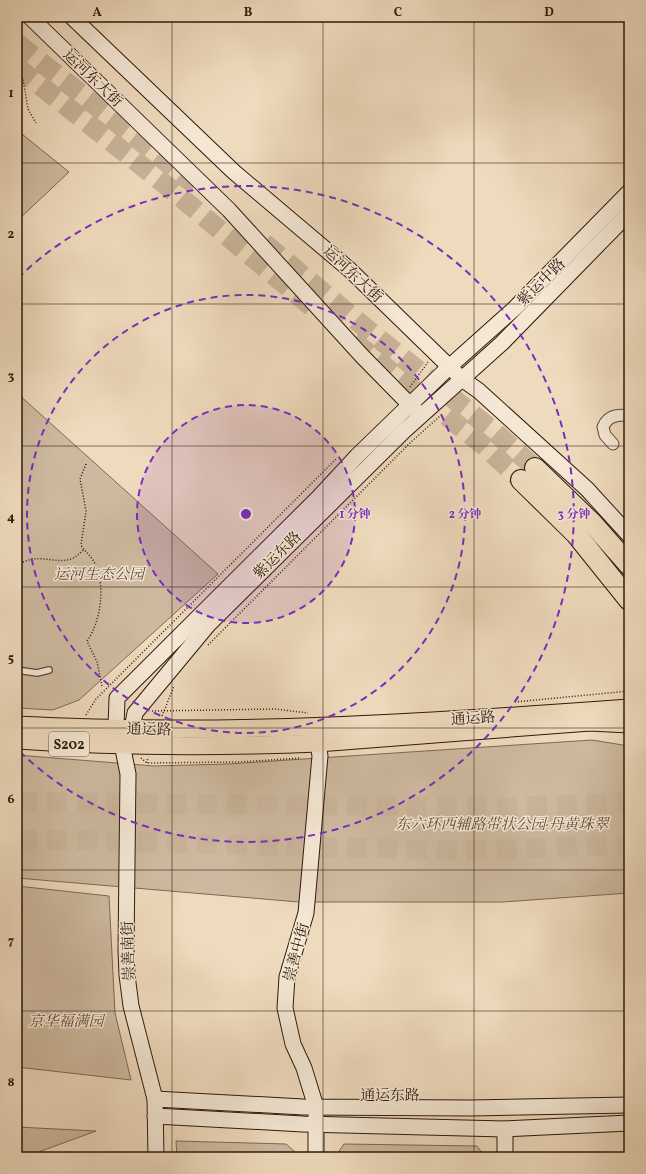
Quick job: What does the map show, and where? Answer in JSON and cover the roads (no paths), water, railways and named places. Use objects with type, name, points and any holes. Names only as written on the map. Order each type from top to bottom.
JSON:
[{"type":"highway","points":[[629,565],[593,524],[528,474],[629,600]]},
{"type":"main road","name":"运河东大街","points":[[30,17],[229,210],[362,356],[407,400],[421,416]]},
{"type":"main road","points":[[62,17],[85,30]]},
{"type":"main road","name":"运河东大街","points":[[72,17],[234,172],[350,270],[449,367],[462,379],[479,391],[581,484],[629,534]]},
{"type":"main road","name":"紫运中路","points":[[449,367],[515,308],[629,192]]},
{"type":"main road","name":"紫运中路","points":[[462,379],[502,343],[629,213]]},
{"type":"main road","name":"紫运东路","points":[[126,728],[117,698],[407,400],[449,367]]},
{"type":"main road","name":"紫运东路","points":[[126,728],[208,625],[314,518],[462,379]]},
{"type":"main road","name":"通运路","points":[[126,728],[158,730],[304,728],[629,708]]},
{"type":"main road","name":"通运路","points":[[126,728],[152,746],[318,743],[590,722],[629,724]]},
{"type":"main road","name":"S202","points":[[17,725],[78,729],[126,728]]},
{"type":"main road","name":"S202","points":[[17,740],[71,744],[126,728]]},
{"type":"main road","name":"崇善南街","points":[[126,728],[128,774],[127,975],[131,1006],[155,1099],[156,1157]]},
{"type":"main road","name":"崇善中街","points":[[316,1157],[316,1107],[304,1068],[293,1044],[285,1008],[287,977],[306,913],[320,756],[318,743]]},
{"type":"main road","name":"通运东路","points":[[155,1099],[316,1107],[471,1108],[629,1106]]},
{"type":"main road","name":"通运东路","points":[[155,1116],[316,1124],[505,1129],[629,1123]]},
{"type":"main road","points":[[505,1129],[505,1157]]},
{"type":"street","points":[[613,444],[605,435],[603,427],[606,420],[617,415],[629,415]]},
{"type":"lane","points":[[17,670],[37,673],[49,670]]},
{"type":"tunnel","points":[[17,43],[195,185]]},
{"type":"tunnel","points":[[17,67],[167,186],[312,307]]},
{"type":"tunnel","points":[[264,243],[368,330],[496,433],[535,468]]},
{"type":"tunnel","points":[[353,341],[483,445],[521,480]]},
{"type":"tunnel","points":[[17,802],[508,807],[629,802]]},
{"type":"tunnel","points":[[17,839],[470,851],[629,844]]},
{"type":"park label","name":"运河生态公园","points":[[99,574]]},
{"type":"park label","name":"东六环西辅路带状公园·丹黄珠翠","points":[[502,824]]},
{"type":"park label","name":"京华福满园","points":[[66,1021]]}]
